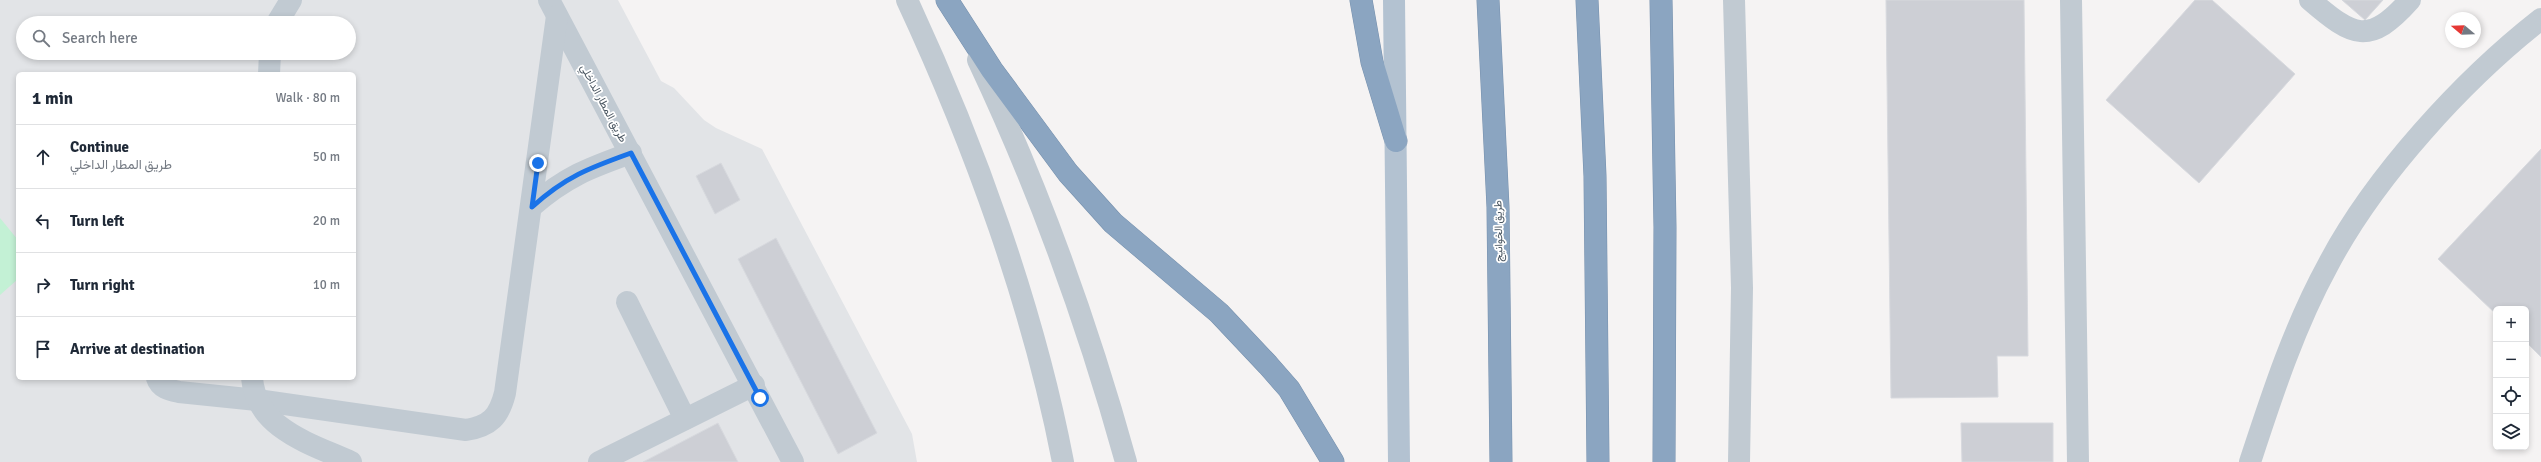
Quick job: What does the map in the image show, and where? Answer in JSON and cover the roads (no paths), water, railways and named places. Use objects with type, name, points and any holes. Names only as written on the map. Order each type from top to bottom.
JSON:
[{"type":"highway","points":[[1361,0],[1372,62],[1396,141]]},
{"type":"highway","name":"طريق الخوانيج","points":[[1488,0],[1498,207],[1501,462]]},
{"type":"highway","points":[[1587,0],[1595,184],[1598,462]]},
{"type":"highway","points":[[1661,0],[1665,227],[1664,462]]},
{"type":"highway","points":[[952,8],[1024,116],[1068,173],[1113,222],[1219,313],[1268,365],[1289,388],[1333,462]]},
{"type":"main road","points":[[1394,0],[1399,462]]},
{"type":"street","points":[[281,16],[291,0]]},
{"type":"street","points":[[907,0],[945,83],[1001,235],[1033,339],[1063,462]]},
{"type":"street","points":[[1734,0],[1742,288],[1739,462]]},
{"type":"street","points":[[2071,0],[2078,462]]},
{"type":"street","points":[[2310,0],[2349,30],[2366,32],[2382,27],[2410,0]]},
{"type":"street","points":[[159,380],[168,390],[257,400],[466,430],[478,428],[491,421],[501,409],[505,393],[532,207],[553,8]]},
{"type":"street","name":"طريق المطار الداخلي","points":[[553,8],[793,462]]},
{"type":"street","points":[[952,8],[1025,166],[1083,323],[1126,462]]},
{"type":"street","points":[[2250,462],[2296,333],[2328,264],[2363,209],[2403,156],[2445,107],[2484,68],[2541,19]]},
{"type":"street","points":[[269,72],[270,60]]},
{"type":"street","points":[[532,207],[553,188],[573,175],[631,153]]},
{"type":"street","points":[[627,302],[685,419]]},
{"type":"street","points":[[252,380],[257,400],[269,417],[284,431],[352,462]]},
{"type":"street","points":[[599,462],[754,386]]}]
